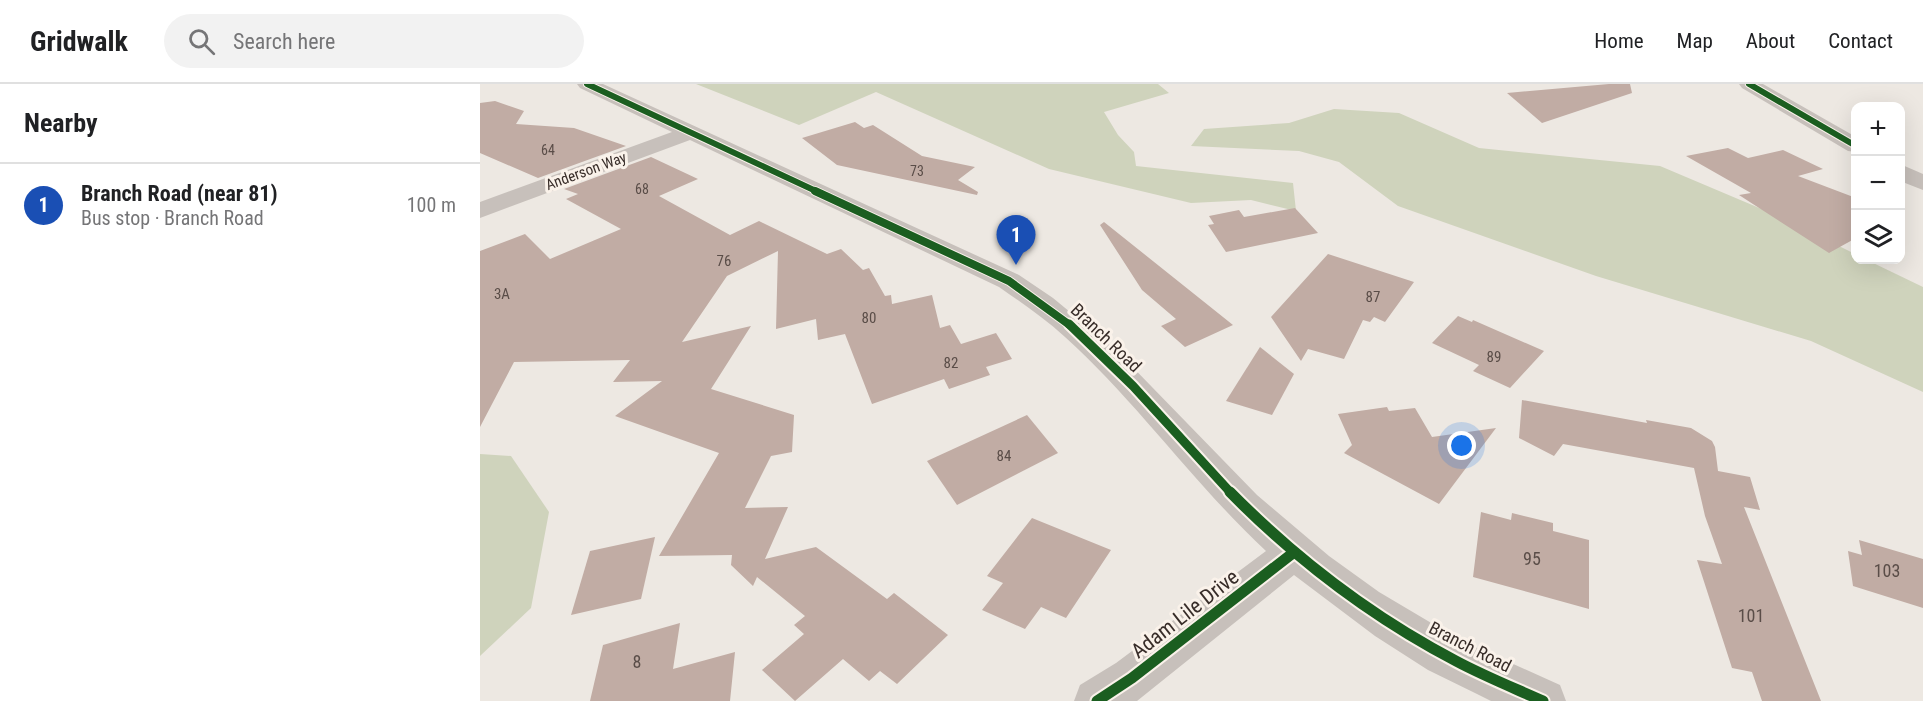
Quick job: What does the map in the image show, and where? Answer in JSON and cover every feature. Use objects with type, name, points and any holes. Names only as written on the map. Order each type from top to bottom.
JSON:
[{"type":"street","name":"Branch Road","points":[[587,84],[1009,281],[1039,299],[1071,324],[1109,360],[1243,506],[1293,553],[1357,602],[1446,656],[1543,701]]},
{"type":"street","points":[[1749,84],[1851,143]]},
{"type":"street","name":"Anderson Way","points":[[480,211],[692,132]]},
{"type":"street","points":[[1905,174],[1923,183]]},
{"type":"street","name":"Adam Lile Drive","points":[[1097,701],[1132,678],[1293,553]]},
{"type":"green space","points":[[696,84],[1158,84],[1169,93],[1104,112],[1118,135],[1134,152],[1136,166],[1293,183],[1296,211],[1251,200],[1191,203],[1049,169],[876,92],[799,125]]},
{"type":"green space","points":[[1334,109],[1399,113],[1479,148],[1660,166],[1783,218],[1851,252],[1851,264],[1875,264],[1923,287],[1923,392],[1811,341],[1596,276],[1398,206],[1339,162],[1299,151],[1191,146],[1204,129],[1289,123]]},
{"type":"green space","points":[[480,454],[511,456],[549,512],[531,608],[480,656]]},
{"type":"building","points":[[1630,84],[1632,93],[1542,123],[1507,93]]},
{"type":"building","points":[[495,101],[524,111],[516,124],[574,128],[626,146],[538,178],[480,153],[480,103]]},
{"type":"building","points":[[855,122],[864,128],[873,125],[922,156],[975,167],[958,180],[978,192],[977,195],[837,165],[802,138]]},
{"type":"building","points":[[1728,148],[1748,158],[1783,150],[1823,169],[1798,176],[1851,196],[1851,241],[1829,253],[1739,195],[1751,193],[1686,156]]},
{"type":"building","points":[[651,157],[698,179],[659,196],[730,235],[759,221],[827,254],[841,249],[863,270],[869,268],[885,296],[891,295],[892,304],[932,295],[940,328],[950,325],[961,344],[996,333],[1012,359],[986,367],[990,375],[949,389],[944,379],[872,404],[845,334],[818,340],[816,319],[776,329],[778,251],[727,276],[682,342],[751,326],[711,389],[794,415],[792,452],[771,456],[745,508],[788,507],[765,559],[816,547],[887,599],[894,593],[948,635],[897,684],[880,671],[869,681],[843,659],[795,701],[762,670],[804,634],[794,625],[805,616],[757,577],[753,586],[731,565],[732,555],[659,556],[719,453],[615,416],[662,381],[613,382],[630,360],[514,362],[480,427],[480,251],[525,234],[550,259],[621,229],[566,199],[578,194],[564,189]]},
{"type":"building","points":[[1295,208],[1318,233],[1226,252],[1208,225],[1214,224],[1209,216],[1239,210],[1244,217]]},
{"type":"building","points":[[1104,222],[1233,325],[1185,347],[1161,326],[1176,319],[1142,290],[1100,225]]},
{"type":"building","points":[[1328,254],[1414,282],[1385,322],[1374,317],[1370,322],[1363,320],[1344,359],[1308,349],[1301,361],[1271,317]]},
{"type":"building","points":[[1458,316],[1472,322],[1473,320],[1544,351],[1510,388],[1473,371],[1479,365],[1432,343]]},
{"type":"building","points":[[1260,347],[1294,374],[1272,415],[1226,401]]},
{"type":"building","points":[[1522,400],[1647,423],[1646,420],[1691,428],[1712,441],[1718,471],[1750,477],[1760,510],[1744,507],[1821,701],[1762,701],[1752,672],[1732,668],[1697,560],[1722,564],[1705,516],[1694,468],[1563,444],[1554,456],[1519,438]]},
{"type":"building","points":[[1387,407],[1389,411],[1415,408],[1432,437],[1496,428],[1439,504],[1344,453],[1352,445],[1338,414]]},
{"type":"building","points":[[1027,415],[1058,453],[957,505],[927,461]]},
{"type":"building","points":[[1481,512],[1511,520],[1512,513],[1553,523],[1553,531],[1589,540],[1589,609],[1473,577]]},
{"type":"building","points":[[1032,518],[1111,550],[1066,618],[1041,607],[1025,629],[982,610],[1003,583],[987,576]]},
{"type":"building","points":[[655,537],[641,599],[571,615],[590,551]]},
{"type":"building","points":[[1859,540],[1923,559],[1923,608],[1853,586],[1848,551],[1862,555]]},
{"type":"building","points":[[680,623],[673,669],[735,652],[730,701],[590,701],[603,645]]},
{"type":"cycle path","points":[[587,84],[1009,281],[1043,304],[1105,357],[1244,506],[1314,568],[1364,605],[1444,655],[1480,674],[1543,701]]},
{"type":"cycle path","points":[[1749,84],[1851,143]]},
{"type":"cycle path","points":[[1097,701],[1132,678],[1293,553]]},
{"type":"place","name":"Branch Road (near 81)","points":[[1016,265]]}]
